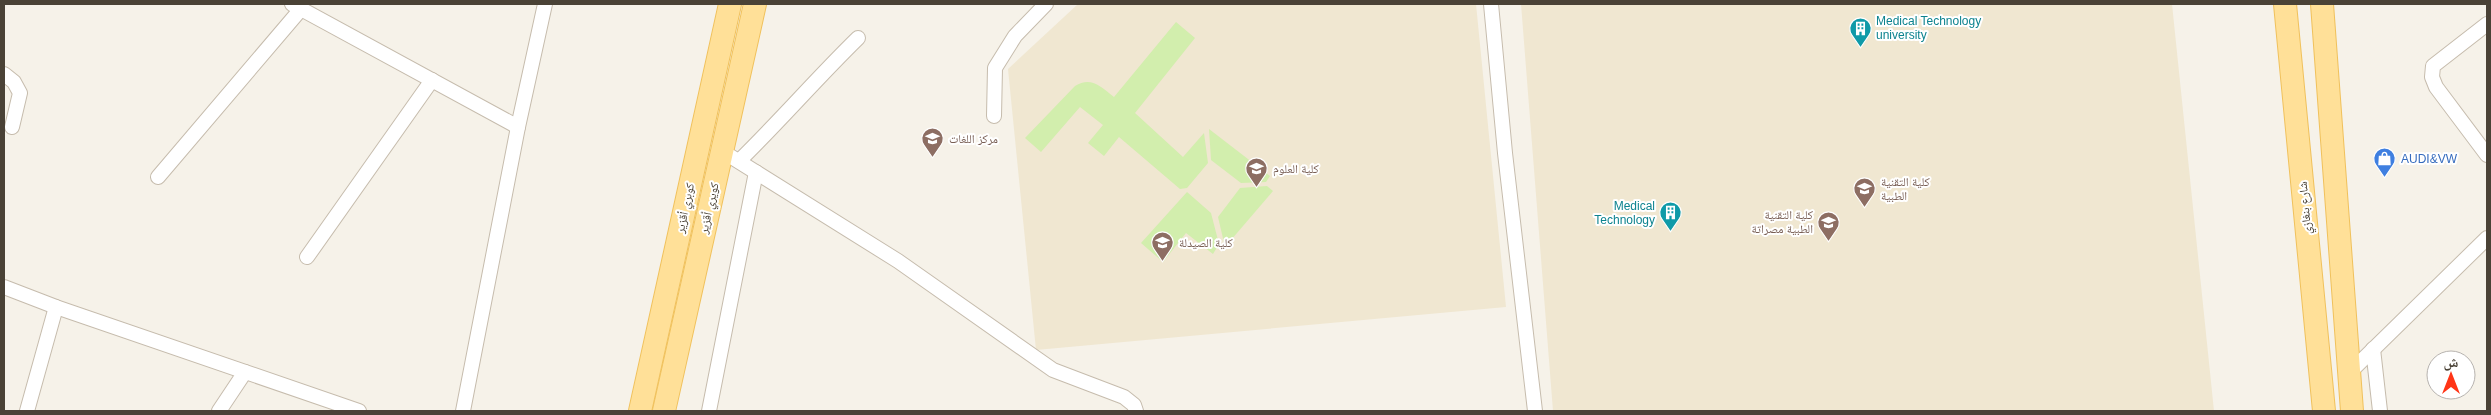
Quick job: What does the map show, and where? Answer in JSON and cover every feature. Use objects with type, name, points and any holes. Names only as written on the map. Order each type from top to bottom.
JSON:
[{"type":"main road","name":"كوبري أقزير","points":[[640,411],[730,4]]},
{"type":"main road","name":"كويري أقزير","points":[[664,411],[731,156],[754,4]]},
{"type":"main road","name":"شارع بنغازي","points":[[2286,4],[2324,411]]},
{"type":"main road","points":[[2322,4],[2352,411]]},
{"type":"street","points":[[463,411],[544,4]]},
{"type":"street","points":[[994,116],[995,68],[1015,36],[1046,4]]},
{"type":"street","points":[[1491,4],[1505,153],[1535,411]]},
{"type":"street","points":[[158,177],[297,6],[368,43],[518,127]]},
{"type":"street","points":[[2487,24],[2433,66],[2432,77],[2436,87],[2487,155]]},
{"type":"street","points":[[858,38],[816,79],[773,128],[731,156],[898,261],[1044,365],[1124,397],[1134,405],[1136,411]]},
{"type":"street","points":[[4,74],[14,82],[20,93],[12,127]]},
{"type":"street","points":[[307,257],[432,80]]},
{"type":"street","points":[[709,411],[756,172]]},
{"type":"street","points":[[2349,373],[2487,238]]},
{"type":"street","points":[[4,287],[56,307],[358,411]]},
{"type":"street","points":[[27,411],[56,307]]},
{"type":"street","points":[[2373,349],[2380,411]]},
{"type":"street","points":[[219,411],[245,372]]},
{"type":"shaded area","name":"كلية العلوم","points":[[1078,4],[1476,4],[1506,307],[1036,350],[1008,69]]},
{"type":"shaded area","name":"كلية التقنية الطبية","points":[[1521,4],[2172,4],[2214,411],[1553,411]]},
{"type":"green space","points":[[1176,22],[1195,38],[1135,113],[1183,157],[1204,133],[1208,163],[1187,188],[1180,189],[1119,137],[1104,156],[1088,143],[1103,125],[1080,107],[1041,152],[1025,138],[1075,86],[1081,83],[1091,82],[1096,84],[1114,97]]},
{"type":"green space","points":[[1209,129],[1270,176],[1266,182],[1241,183],[1211,160]]},
{"type":"green space","points":[[1267,186],[1273,191],[1225,247],[1218,217],[1240,188]]},
{"type":"green space","points":[[1187,192],[1211,213],[1219,244],[1213,254],[1186,233],[1163,262],[1141,243]]},
{"type":"place","name":"Medical Technology university","points":[[1860,47]]},
{"type":"place","name":"مركز اللغات","points":[[933,158]]},
{"type":"place","name":"AUDI&VW","points":[[2385,178]]},
{"type":"place","name":"كلية العلوم","points":[[1257,188]]},
{"type":"place","name":"كلية التقنية الطبية","points":[[1865,208]]},
{"type":"place","name":"Medical Technology","points":[[1671,232]]},
{"type":"place","name":"كلية التقنية الطبية مصراتة","points":[[1829,241]]},
{"type":"place","name":"كلية الصيدلة","points":[[1163,262]]}]
